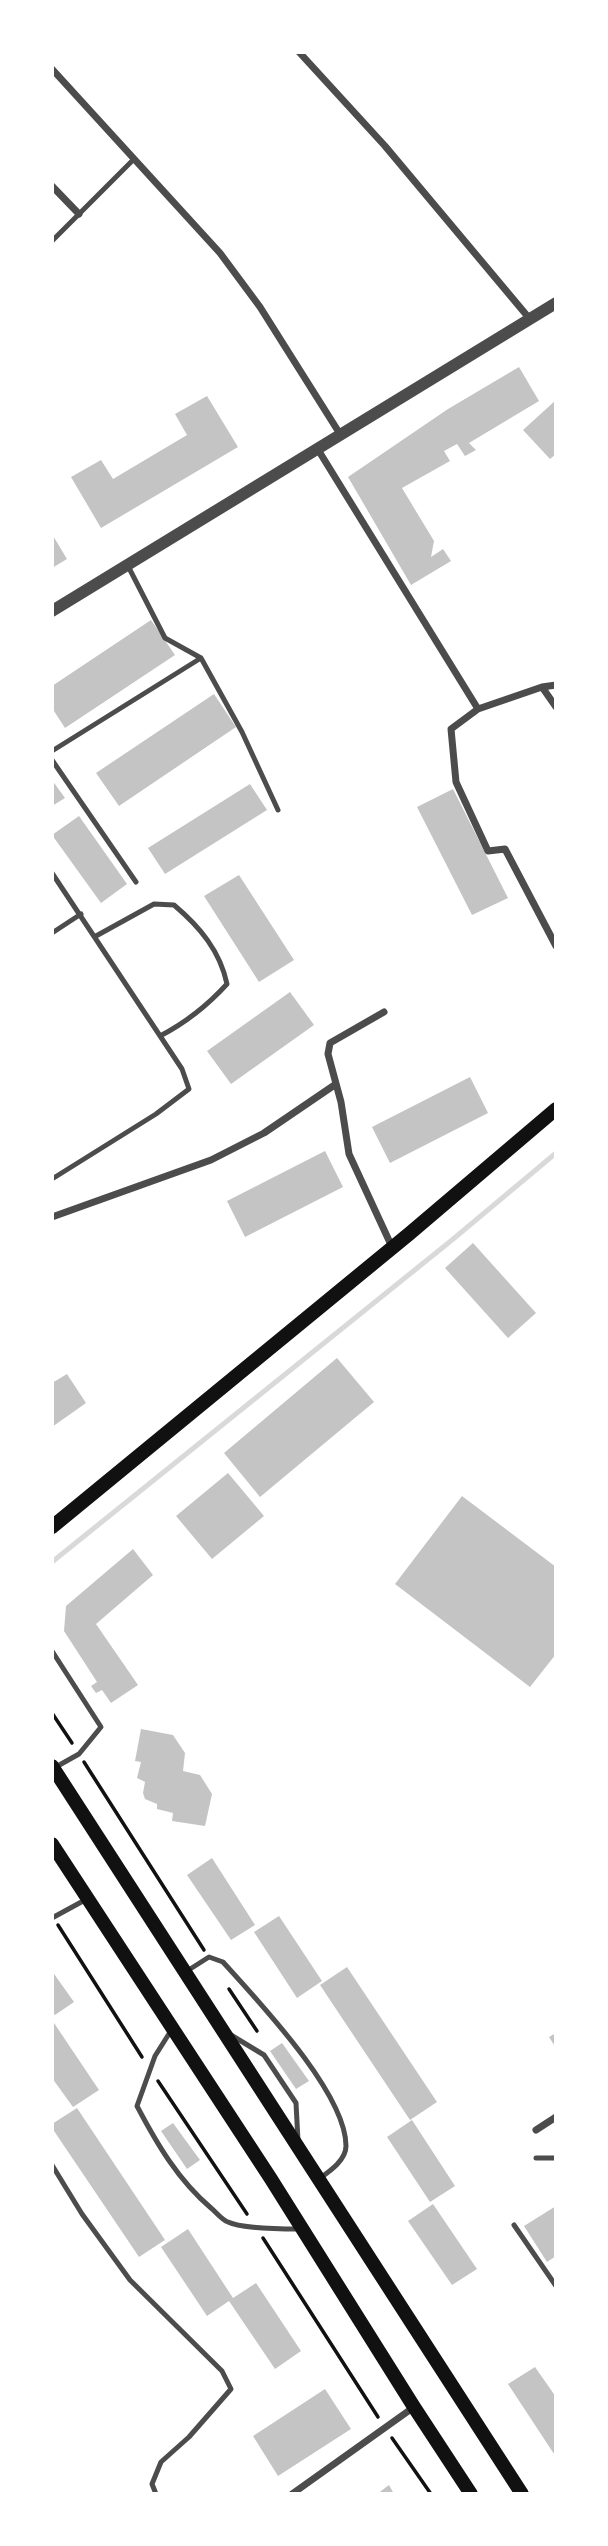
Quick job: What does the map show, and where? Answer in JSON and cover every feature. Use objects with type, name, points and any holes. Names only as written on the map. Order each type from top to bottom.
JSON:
[{"type":"main road","points":[[52,1527],[392,1248],[555,1109]]},
{"type":"main road","points":[[53,1767],[522,2494]]},
{"type":"main road","points":[[52,1843],[471,2494]]},
{"type":"street","points":[[299,52],[394,156],[529,318]]},
{"type":"street","points":[[52,69],[220,253],[260,307],[340,434]]},
{"type":"street","points":[[52,186],[79,214]]},
{"type":"street","points":[[52,611],[555,303]]},
{"type":"street","points":[[317,448],[478,709]]},
{"type":"street","points":[[555,685],[478,709],[451,729],[456,782],[488,851],[505,849],[555,946]]},
{"type":"street","points":[[542,687],[555,707]]},
{"type":"street","points":[[384,1012],[330,1043],[328,1054],[341,1102],[349,1154],[392,1248]]},
{"type":"street","points":[[52,1217],[211,1160],[264,1133],[336,1084]]},
{"type":"street","points":[[536,2130],[555,2117]]},
{"type":"street","points":[[292,2494],[414,2407]]},
{"type":"lane","points":[[52,241],[133,160]]},
{"type":"lane","points":[[128,566],[165,638],[201,658],[242,732],[278,810]]},
{"type":"lane","points":[[52,751],[201,658]]},
{"type":"lane","points":[[52,761],[136,882]]},
{"type":"lane","points":[[52,873],[82,914],[136,1002],[182,1069],[189,1089],[156,1114],[52,1179]]},
{"type":"lane","points":[[96,936],[154,904],[174,905],[204,934],[214,949],[223,965],[227,984],[206,1007],[186,1023],[160,1036]]},
{"type":"lane","points":[[52,933],[82,914]]},
{"type":"lane","points":[[52,1651],[101,1727],[79,1754],[53,1767]]},
{"type":"lane","points":[[53,1918],[88,1899]]},
{"type":"lane","points":[[186,1972],[209,1957],[223,1962],[293,2042],[322,2084],[340,2116],[347,2148],[334,2168],[320,2178]]},
{"type":"lane","points":[[172,2029],[155,2056],[137,2106],[155,2140],[178,2175],[198,2198],[227,2222],[302,2229]]},
{"type":"lane","points":[[536,2158],[555,2158]]},
{"type":"lane","points":[[52,2165],[82,2214],[130,2280],[222,2371],[231,2389],[189,2437],[161,2462],[152,2484],[156,2494]]},
{"type":"lane","points":[[514,2225],[555,2286]]},
{"type":"path","points":[[52,1713],[257,2031]]},
{"type":"path","points":[[53,1918],[149,2067]]},
{"type":"path","points":[[156,2079],[253,2222]]},
{"type":"path","points":[[260,2233],[366,2402],[431,2494]]},
{"type":"building","points":[[519,367],[539,401],[469,443],[476,450],[465,456],[457,444],[444,451],[450,461],[402,488],[434,541],[431,557],[443,549],[451,561],[411,585],[348,477],[448,409]]},
{"type":"building","points":[[207,396],[238,447],[101,528],[71,477],[101,460],[113,479],[187,435],[175,414]]},
{"type":"building","points":[[556,400],[556,454],[550,459],[523,430]]},
{"type":"building","points":[[52,534],[67,559],[52,568]]},
{"type":"building","points":[[151,620],[175,655],[65,728],[52,708],[52,686]]},
{"type":"building","points":[[214,694],[236,727],[119,806],[96,773]]},
{"type":"building","points":[[52,780],[65,798],[52,806]]},
{"type":"building","points":[[250,784],[267,810],[165,874],[148,848]]},
{"type":"building","points":[[453,789],[508,898],[472,915],[417,807]]},
{"type":"building","points":[[79,816],[127,884],[101,903],[52,835]]},
{"type":"building","points":[[239,875],[294,960],[259,982],[204,896]]},
{"type":"building","points":[[290,992],[314,1025],[231,1084],[207,1051]]},
{"type":"building","points":[[470,1077],[488,1113],[390,1163],[372,1127]]},
{"type":"building","points":[[325,1151],[343,1187],[245,1237],[227,1201]]},
{"type":"building","points":[[473,1243],[536,1313],[508,1338],[445,1268]]},
{"type":"building","points":[[337,1358],[374,1402],[260,1497],[224,1453]]},
{"type":"building","points":[[67,1374],[86,1403],[52,1427],[52,1383]]},
{"type":"building","points":[[228,1473],[264,1516],[212,1559],[176,1516]]},
{"type":"building","points":[[462,1496],[556,1567],[556,1654],[530,1687],[395,1584]]},
{"type":"building","points":[[133,1549],[153,1575],[96,1624],[138,1685],[111,1703],[102,1690],[96,1693],[91,1686],[97,1682],[64,1631],[66,1606]]},
{"type":"building","points":[[141,1729],[173,1735],[185,1753],[183,1771],[200,1775],[212,1794],[205,1826],[172,1821],[173,1813],[157,1809],[157,1804],[145,1799],[145,1782],[137,1778],[141,1762],[135,1761]]},
{"type":"building","points":[[212,1858],[255,1925],[231,1940],[187,1875]]},
{"type":"building","points":[[279,1916],[322,1981],[297,1998],[254,1932]]},
{"type":"building","points":[[347,1967],[437,2102],[410,2120],[320,1985]]},
{"type":"building","points":[[52,1971],[74,2002],[55,2015],[52,2012]]},
{"type":"building","points":[[52,2020],[99,2090],[73,2107],[52,2078]]},
{"type":"building","points":[[556,2033],[556,2048],[549,2037]]},
{"type":"building","points":[[282,2043],[309,2081],[296,2089],[270,2051]]},
{"type":"building","points":[[77,2108],[165,2240],[139,2257],[52,2128],[52,2124]]},
{"type":"building","points":[[412,2120],[455,2186],[430,2202],[387,2137]]},
{"type":"building","points":[[173,2123],[200,2160],[187,2169],[161,2131]]},
{"type":"building","points":[[433,2204],[477,2269],[452,2285],[408,2221]]},
{"type":"building","points":[[556,2206],[556,2256],[547,2262],[524,2226]]},
{"type":"building","points":[[188,2229],[233,2298],[256,2283],[301,2351],[275,2369],[229,2301],[207,2316],[161,2247]]},
{"type":"building","points":[[535,2367],[556,2397],[556,2457],[508,2384]]},
{"type":"building","points":[[325,2389],[351,2429],[278,2476],[253,2436]]},
{"type":"building","points":[[389,2485],[394,2494],[377,2494]]},
{"type":"waterway","points":[[52,1562],[556,1153]]}]
